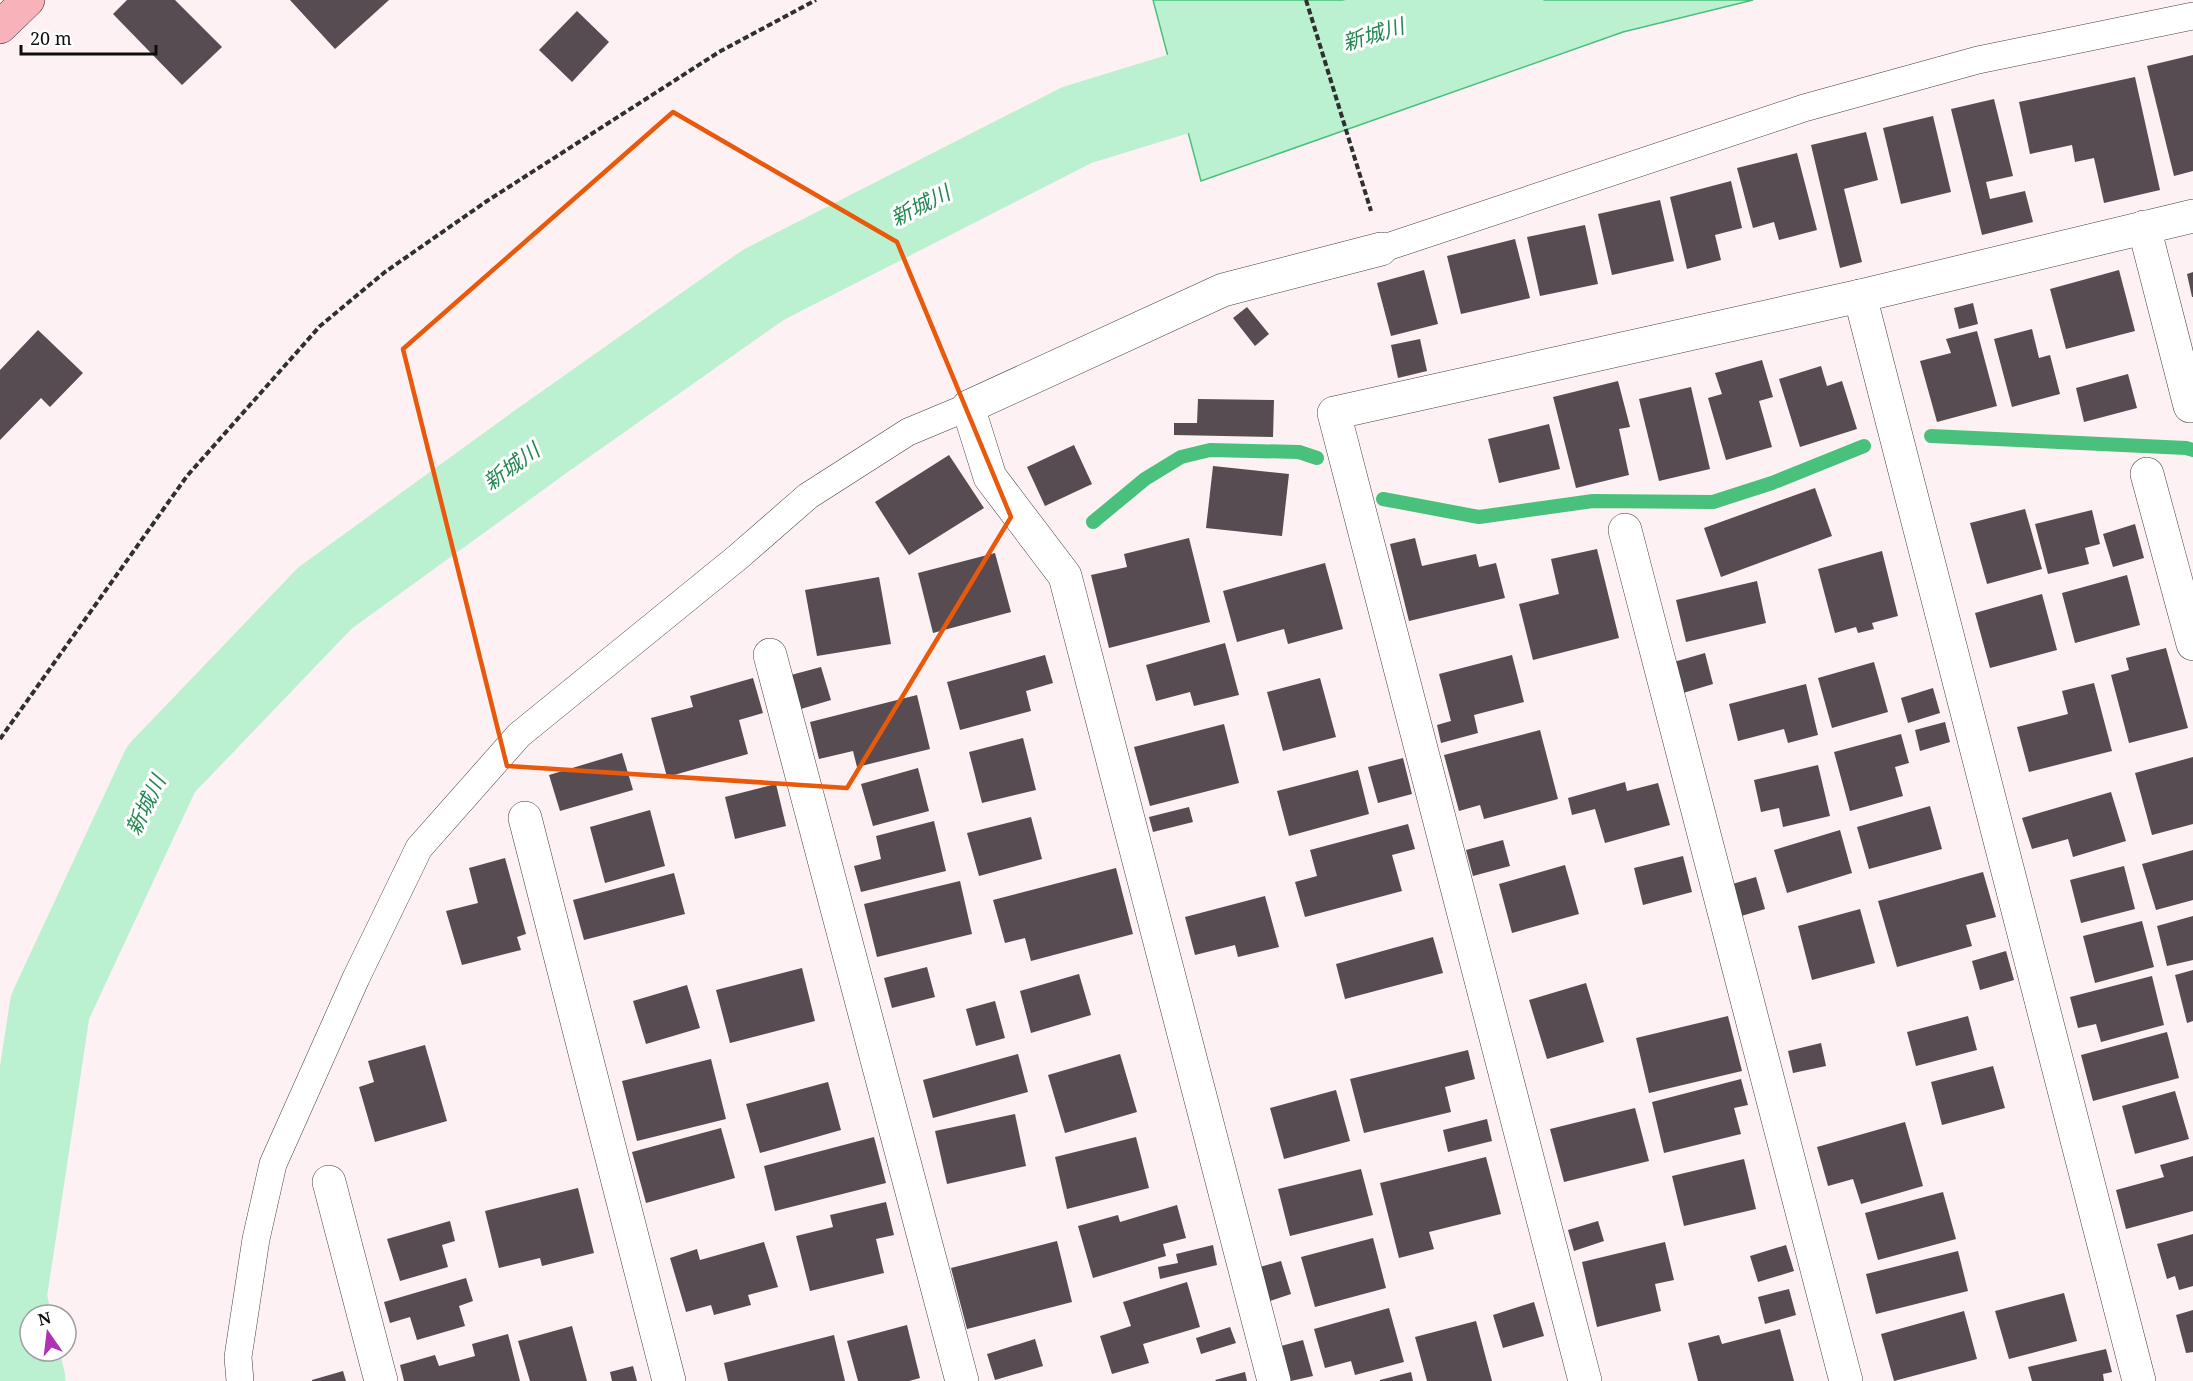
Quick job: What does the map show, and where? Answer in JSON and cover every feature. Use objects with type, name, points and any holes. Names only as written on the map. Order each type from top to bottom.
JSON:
[{"type":"main road","points":[[0,27],[28,0]]},
{"type":"street","points":[[1585,1381],[1334,413],[1860,296],[2193,216]]},
{"type":"street","points":[[2144,227],[2190,406]]},
{"type":"street","points":[[1274,1381],[1065,576],[990,477],[968,407],[1223,290],[1377,235]]},
{"type":"street","points":[[1860,296],[2139,1381]]},
{"type":"street","points":[[2147,474],[2193,644]]},
{"type":"street","points":[[1626,530],[1846,1381]]},
{"type":"street","points":[[770,655],[962,1381]]},
{"type":"street","points":[[525,818],[669,1381]]},
{"type":"street","points":[[329,1182],[381,1381]]},
{"type":"lane","points":[[1377,235],[1815,105],[1978,60],[2193,16]]},
{"type":"lane","points":[[240,1381],[238,1357],[243,1322],[256,1239],[273,1164],[351,988],[420,848],[519,735],[738,557],[808,496],[908,432],[968,407]]},
{"type":"path","points":[[0,739],[187,476],[320,326],[385,272],[487,201],[719,52],[816,0]]},
{"type":"path","points":[[1306,0],[1377,235]]},
{"type":"highlighted area","points":[[673,112],[897,242],[1011,517],[847,788],[507,766],[403,349]]},
{"type":"water","points":[[1153,0],[1753,0],[1623,32],[1201,181]]},
{"type":"building","points":[[127,0],[175,0],[222,47],[182,85],[113,14]]},
{"type":"building","points":[[290,0],[389,0],[335,49]]},
{"type":"building","points":[[577,11],[609,42],[572,82],[539,50]]},
{"type":"building","points":[[2193,55],[2193,171],[2174,176],[2147,66]]},
{"type":"building","points":[[2135,77],[2160,190],[2104,203],[2094,158],[2075,162],[2072,145],[2030,154],[2019,102]]},
{"type":"building","points":[[1994,99],[2013,176],[1986,182],[1990,199],[2025,191],[2033,222],[1982,235],[1951,109]]},
{"type":"building","points":[[1933,116],[1951,192],[1901,204],[1883,128]]},
{"type":"building","points":[[1866,132],[1878,180],[1844,189],[1862,262],[1840,268],[1811,145]]},
{"type":"building","points":[[1797,153],[1817,230],[1779,240],[1774,222],[1753,228],[1737,168]]},
{"type":"building","points":[[1731,181],[1742,228],[1715,235],[1721,260],[1687,269],[1670,197]]},
{"type":"building","points":[[1660,200],[1674,261],[1612,275],[1598,214]]},
{"type":"building","points":[[1585,225],[1598,284],[1540,296],[1527,237]]},
{"type":"building","points":[[1515,239],[1530,298],[1461,314],[1447,256]]},
{"type":"building","points":[[1424,270],[1438,324],[1391,336],[1377,283]]},
{"type":"building","points":[[2119,270],[2135,331],[2066,349],[2050,289]]},
{"type":"building","points":[[2193,272],[2193,297],[2192,297],[2187,274]]},
{"type":"building","points":[[1973,303],[1978,324],[1959,329],[1954,308]]},
{"type":"building","points":[[1247,307],[1269,334],[1255,346],[1233,318]]},
{"type":"building","points":[[2032,329],[2039,358],[2050,355],[2060,394],[2012,407],[1994,339]]},
{"type":"building","points":[[38,330],[83,373],[50,407],[41,398],[0,440],[0,370]]},
{"type":"building","points":[[1977,331],[1997,406],[1937,422],[1920,361],[1951,353],[1946,339]]},
{"type":"building","points":[[1420,339],[1427,371],[1398,378],[1391,345]]},
{"type":"building","points":[[1762,360],[1773,397],[1759,401],[1772,447],[1726,460],[1708,398],[1722,394],[1715,373]]},
{"type":"building","points":[[1821,366],[1827,386],[1842,381],[1857,429],[1800,447],[1779,379]]},
{"type":"building","points":[[2128,374],[2137,408],[2084,422],[2076,388]]},
{"type":"building","points":[[1618,381],[1630,427],[1619,429],[1629,475],[1576,488],[1553,397]]},
{"type":"building","points":[[1691,387],[1710,469],[1659,481],[1639,399]]},
{"type":"building","points":[[1198,399],[1274,400],[1273,437],[1174,435],[1174,423],[1197,423]]},
{"type":"building","points":[[1549,424],[1560,469],[1499,483],[1488,439]]},
{"type":"building","points":[[1074,445],[1092,484],[1045,506],[1027,467]]},
{"type":"building","points":[[949,455],[984,508],[909,555],[875,502]]},
{"type":"building","points":[[1213,466],[1289,474],[1282,536],[1206,528]]},
{"type":"building","points":[[1815,488],[1832,536],[1721,577],[1704,528]]},
{"type":"building","points":[[2025,509],[2042,569],[1987,584],[1970,523]]},
{"type":"building","points":[[2092,510],[2100,544],[2085,548],[2089,564],[2048,574],[2035,524]]},
{"type":"building","points":[[2135,524],[2144,558],[2113,567],[2103,534]]},
{"type":"building","points":[[1189,538],[1210,622],[1109,648],[1091,575],[1127,567],[1124,554]]},
{"type":"building","points":[[1415,538],[1422,566],[1476,554],[1479,567],[1496,563],[1505,598],[1409,621],[1390,544]]},
{"type":"building","points":[[1597,549],[1619,638],[1533,660],[1519,604],[1559,594],[1551,559]]},
{"type":"building","points":[[1882,551],[1898,616],[1872,623],[1874,629],[1858,633],[1856,627],[1835,633],[1818,569]]},
{"type":"building","points":[[995,553],[1011,612],[933,633],[918,573]]},
{"type":"building","points":[[1325,563],[1343,629],[1288,644],[1284,629],[1237,642],[1223,591]]},
{"type":"building","points":[[2127,575],[2140,625],[2075,643],[2062,593]]},
{"type":"building","points":[[879,577],[891,644],[817,656],[805,590]]},
{"type":"building","points":[[1757,581],[1766,623],[1686,642],[1676,600]]},
{"type":"building","points":[[2042,594],[2057,650],[1990,668],[1975,613]]},
{"type":"building","points":[[1225,643],[1239,695],[1194,706],[1190,692],[1156,701],[1146,665]]},
{"type":"building","points":[[2166,648],[2188,728],[2129,743],[2111,675],[2129,670],[2126,658]]},
{"type":"building","points":[[1705,653],[1713,684],[1683,693],[1674,662]]},
{"type":"building","points":[[1045,655],[1053,683],[1026,691],[1031,711],[960,730],[947,682]]},
{"type":"building","points":[[1512,655],[1524,702],[1474,715],[1478,733],[1441,743],[1437,725],[1451,721],[1439,674]]},
{"type":"building","points":[[1874,662],[1888,712],[1832,728],[1818,678]]},
{"type":"building","points":[[821,667],[831,700],[801,709],[791,675]]},
{"type":"building","points":[[753,678],[763,713],[739,720],[748,754],[667,777],[651,718],[693,707],[690,696]]},
{"type":"building","points":[[1320,678],[1336,737],[1283,751],[1267,692]]},
{"type":"building","points":[[2094,683],[2112,751],[2029,772],[2017,727],[2068,714],[2062,691]]},
{"type":"building","points":[[1806,684],[1818,735],[1788,743],[1784,729],[1738,741],[1729,704]]},
{"type":"building","points":[[1933,688],[1940,713],[1908,723],[1901,698]]},
{"type":"building","points":[[917,695],[930,749],[857,767],[853,751],[819,759],[810,722]]},
{"type":"building","points":[[1945,722],[1950,742],[1920,751],[1915,730]]},
{"type":"building","points":[[1224,724],[1239,783],[1150,806],[1134,747]]},
{"type":"building","points":[[1540,730],[1558,799],[1484,819],[1480,805],[1459,811],[1444,755]]},
{"type":"building","points":[[1901,734],[1909,763],[1895,767],[1903,796],[1850,811],[1834,752]]},
{"type":"building","points":[[1023,738],[1036,790],[982,803],[969,752]]},
{"type":"building","points":[[622,753],[633,790],[560,811],[549,775]]},
{"type":"building","points":[[2193,757],[2193,824],[2152,835],[2135,773]]},
{"type":"building","points":[[1403,758],[1412,794],[1378,803],[1368,767]]},
{"type":"building","points":[[1818,765],[1830,816],[1783,827],[1779,808],[1761,812],[1754,780]]},
{"type":"building","points":[[918,768],[929,811],[873,826],[861,784]]},
{"type":"building","points":[[1358,770],[1369,814],[1289,836],[1277,791]]},
{"type":"building","points":[[1625,782],[1627,791],[1658,783],[1670,825],[1605,843],[1595,809],[1572,815],[1568,798]]},
{"type":"building","points":[[776,784],[786,826],[735,839],[725,797]]},
{"type":"building","points":[[2111,792],[2126,841],[2073,857],[2068,839],[2032,849],[2022,818]]},
{"type":"building","points":[[1930,806],[1942,849],[1869,869],[1857,827]]},
{"type":"building","points":[[1189,807],[1193,822],[1153,832],[1149,817]]},
{"type":"building","points":[[650,810],[665,866],[605,883],[590,827]]},
{"type":"building","points":[[1031,817],[1042,859],[979,876],[967,833]]},
{"type":"building","points":[[934,821],[946,871],[861,892],[854,866],[881,859],[876,836]]},
{"type":"building","points":[[1408,824],[1415,849],[1392,855],[1402,891],[1305,917],[1295,882],[1317,876],[1310,850]]},
{"type":"building","points":[[1840,830],[1852,873],[1787,893],[1774,850]]},
{"type":"building","points":[[1503,840],[1510,866],[1473,876],[1466,850]]},
{"type":"building","points":[[2193,850],[2193,900],[2156,910],[2142,864]]},
{"type":"building","points":[[1683,856],[1692,892],[1643,905],[1634,868]]},
{"type":"building","points":[[505,858],[526,934],[517,937],[521,950],[462,965],[446,911],[478,903],[469,868]]},
{"type":"building","points":[[1565,865],[1579,914],[1512,933],[1499,884]]},
{"type":"building","points":[[2124,866],[2135,909],[2081,923],[2070,880]]},
{"type":"building","points":[[1116,868],[1133,934],[1031,961],[1025,938],[1005,943],[993,900]]},
{"type":"building","points":[[1983,872],[1996,917],[1966,925],[1972,946],[1897,967],[1878,901]]},
{"type":"building","points":[[674,873],[685,914],[584,940],[573,900]]},
{"type":"building","points":[[1756,877],[1765,909],[1738,917],[1729,885]]},
{"type":"building","points":[[960,881],[972,934],[877,957],[864,904]]},
{"type":"building","points":[[1265,896],[1279,947],[1238,957],[1235,945],[1195,955],[1185,917]]},
{"type":"building","points":[[1860,909],[1875,963],[1812,980],[1798,926]]},
{"type":"building","points":[[2193,916],[2193,960],[2167,966],[2157,926]]},
{"type":"building","points":[[2142,921],[2154,967],[2095,983],[2083,936]]},
{"type":"building","points":[[1433,937],[1443,973],[1345,999],[1336,964]]},
{"type":"building","points":[[2006,951],[2014,980],[1980,990],[1972,961]]},
{"type":"building","points":[[927,967],[935,997],[892,1008],[884,978]]},
{"type":"building","points":[[802,968],[815,1021],[730,1043],[716,990]]},
{"type":"building","points":[[2193,970],[2193,1021],[2187,1023],[2175,975]]},
{"type":"building","points":[[1079,974],[1091,1015],[1031,1033],[1020,991]]},
{"type":"building","points":[[2152,976],[2164,1025],[2101,1042],[2096,1024],[2078,1028],[2070,997]]},
{"type":"building","points":[[1586,983],[1604,1042],[1547,1059],[1529,1000]]},
{"type":"building","points":[[687,985],[700,1028],[646,1044],[633,1001]]},
{"type":"building","points":[[995,1001],[1005,1038],[976,1046],[966,1009]]},
{"type":"building","points":[[1728,1016],[1742,1071],[1649,1093],[1636,1038]]},
{"type":"building","points":[[1968,1016],[1977,1050],[1916,1066],[1907,1032]]},
{"type":"building","points":[[2167,1032],[2179,1078],[2093,1101],[2081,1055]]},
{"type":"building","points":[[1821,1043],[1826,1066],[1793,1073],[1788,1051]]},
{"type":"building","points":[[425,1045],[447,1121],[375,1142],[359,1087],[374,1082],[368,1061]]},
{"type":"building","points":[[1468,1050],[1475,1079],[1445,1087],[1451,1112],[1364,1133],[1350,1079]]},
{"type":"building","points":[[1018,1054],[1028,1092],[933,1118],[923,1080]]},
{"type":"building","points":[[1120,1054],[1137,1112],[1065,1133],[1048,1075]]},
{"type":"building","points":[[711,1059],[726,1119],[637,1141],[622,1081]]},
{"type":"building","points":[[1993,1066],[2005,1108],[1942,1125],[1931,1082]]},
{"type":"building","points":[[1741,1079],[1748,1105],[1734,1108],[1741,1134],[1664,1153],[1652,1102]]},
{"type":"building","points":[[828,1082],[841,1130],[760,1153],[746,1104]]},
{"type":"building","points":[[1336,1090],[1350,1141],[1284,1159],[1270,1108]]},
{"type":"building","points":[[2175,1091],[2189,1139],[2135,1154],[2122,1106]]},
{"type":"building","points":[[1635,1108],[1649,1161],[1564,1182],[1550,1129]]},
{"type":"building","points":[[1015,1114],[1026,1166],[947,1184],[935,1131]]},
{"type":"building","points":[[1487,1119],[1492,1141],[1448,1152],[1443,1130]]},
{"type":"building","points":[[1905,1122],[1923,1186],[1861,1204],[1853,1179],[1828,1186],[1817,1147]]},
{"type":"building","points":[[721,1128],[735,1178],[646,1203],[632,1152]]},
{"type":"building","points":[[874,1137],[886,1183],[775,1211],[764,1166]]},
{"type":"building","points":[[1136,1137],[1149,1188],[1067,1209],[1055,1157]]},
{"type":"building","points":[[2193,1156],[2193,1211],[2126,1229],[2116,1190],[2164,1177],[2160,1165]]},
{"type":"building","points":[[1486,1157],[1501,1214],[1429,1232],[1434,1249],[1399,1258],[1380,1183]]},
{"type":"building","points":[[1744,1159],[1756,1209],[1684,1226],[1672,1176]]},
{"type":"building","points":[[1361,1169],[1373,1215],[1290,1236],[1278,1189]]},
{"type":"building","points":[[578,1188],[594,1253],[542,1266],[540,1258],[499,1268],[485,1211]]},
{"type":"building","points":[[1943,1192],[1956,1239],[1878,1260],[1865,1213]]},
{"type":"building","points":[[886,1202],[894,1235],[876,1239],[884,1273],[810,1291],[796,1236],[833,1227],[830,1215]]},
{"type":"building","points":[[1177,1205],[1186,1238],[1163,1244],[1166,1256],[1093,1278],[1078,1226],[1118,1215],[1120,1222]]},
{"type":"building","points":[[450,1221],[455,1241],[442,1245],[448,1267],[400,1281],[387,1239]]},
{"type":"building","points":[[1598,1221],[1604,1241],[1574,1251],[1568,1230]]},
{"type":"building","points":[[2193,1234],[2193,1286],[2179,1290],[2175,1276],[2167,1279],[2157,1244]]},
{"type":"building","points":[[1373,1238],[1386,1288],[1315,1307],[1301,1257]]},
{"type":"building","points":[[1057,1241],[1072,1302],[967,1329],[951,1268]]},
{"type":"building","points":[[764,1242],[778,1287],[748,1295],[751,1305],[714,1315],[711,1305],[686,1312],[670,1258],[697,1249],[700,1260]]},
{"type":"building","points":[[1665,1242],[1674,1280],[1655,1284],[1661,1311],[1597,1327],[1582,1262]]},
{"type":"building","points":[[1213,1245],[1217,1265],[1160,1279],[1158,1267],[1178,1263],[1176,1254]]},
{"type":"building","points":[[1786,1245],[1794,1271],[1758,1282],[1750,1256]]},
{"type":"building","points":[[1958,1251],[1968,1291],[1876,1314],[1866,1274]]},
{"type":"building","points":[[1281,1261],[1291,1294],[1270,1301],[1260,1267]]},
{"type":"building","points":[[466,1278],[473,1301],[459,1306],[465,1326],[417,1340],[410,1317],[390,1323],[384,1302]]},
{"type":"building","points":[[1187,1282],[1200,1327],[1143,1344],[1149,1363],[1112,1374],[1100,1336],[1131,1326],[1123,1302]]},
{"type":"building","points":[[1789,1289],[1796,1315],[1765,1324],[1758,1297]]},
{"type":"building","points":[[2064,1293],[2077,1341],[2009,1359],[1995,1311]]},
{"type":"building","points":[[1534,1302],[1544,1336],[1503,1348],[1493,1315]]},
{"type":"building","points":[[1389,1308],[1404,1362],[1355,1375],[1351,1361],[1325,1368],[1314,1329]]},
{"type":"building","points":[[2193,1310],[2193,1352],[2186,1353],[2176,1315]]},
{"type":"building","points":[[1964,1311],[1977,1359],[1894,1381],[1881,1334]]},
{"type":"building","points":[[1476,1321],[1492,1381],[1427,1381],[1415,1337]]},
{"type":"building","points":[[907,1325],[920,1378],[909,1381],[858,1381],[847,1341]]},
{"type":"building","points":[[572,1326],[587,1381],[530,1381],[518,1341]]},
{"type":"building","points":[[1230,1327],[1236,1343],[1201,1354],[1196,1338]]},
{"type":"building","points":[[1780,1329],[1794,1381],[1698,1381],[1688,1343],[1719,1335],[1722,1344]]},
{"type":"building","points":[[508,1334],[520,1381],[404,1381],[400,1365],[435,1355],[439,1366],[475,1356],[472,1344]]},
{"type":"building","points":[[834,1335],[845,1381],[728,1381],[724,1363]]},
{"type":"building","points":[[1035,1339],[1043,1366],[995,1380],[987,1354]]},
{"type":"building","points":[[1303,1340],[1313,1376],[1291,1381],[1281,1346]]},
{"type":"building","points":[[2106,1349],[2112,1372],[2103,1374],[2104,1381],[2032,1381],[2028,1367]]},
{"type":"building","points":[[633,1366],[637,1381],[612,1381],[610,1372]]},
{"type":"building","points":[[343,1371],[346,1381],[312,1381],[312,1380]]},
{"type":"building","points":[[1245,1372],[1247,1381],[1215,1380]]},
{"type":"building","points":[[1411,1372],[1413,1381],[1380,1381],[1380,1380]]},
{"type":"waterway","name":"新城川","points":[[25,1381],[6,1297],[50,1007],[161,769],[325,598],[543,440],[763,285],[1077,125],[1438,14],[1503,0]]},
{"type":"waterway","points":[[1931,436],[2193,450]]},
{"type":"waterway","points":[[1383,499],[1479,517],[1593,501],[1713,502],[1772,483],[1864,446]]},
{"type":"waterway","points":[[1093,522],[1145,479],[1181,457],[1210,450],[1299,452],[1317,458]]}]
